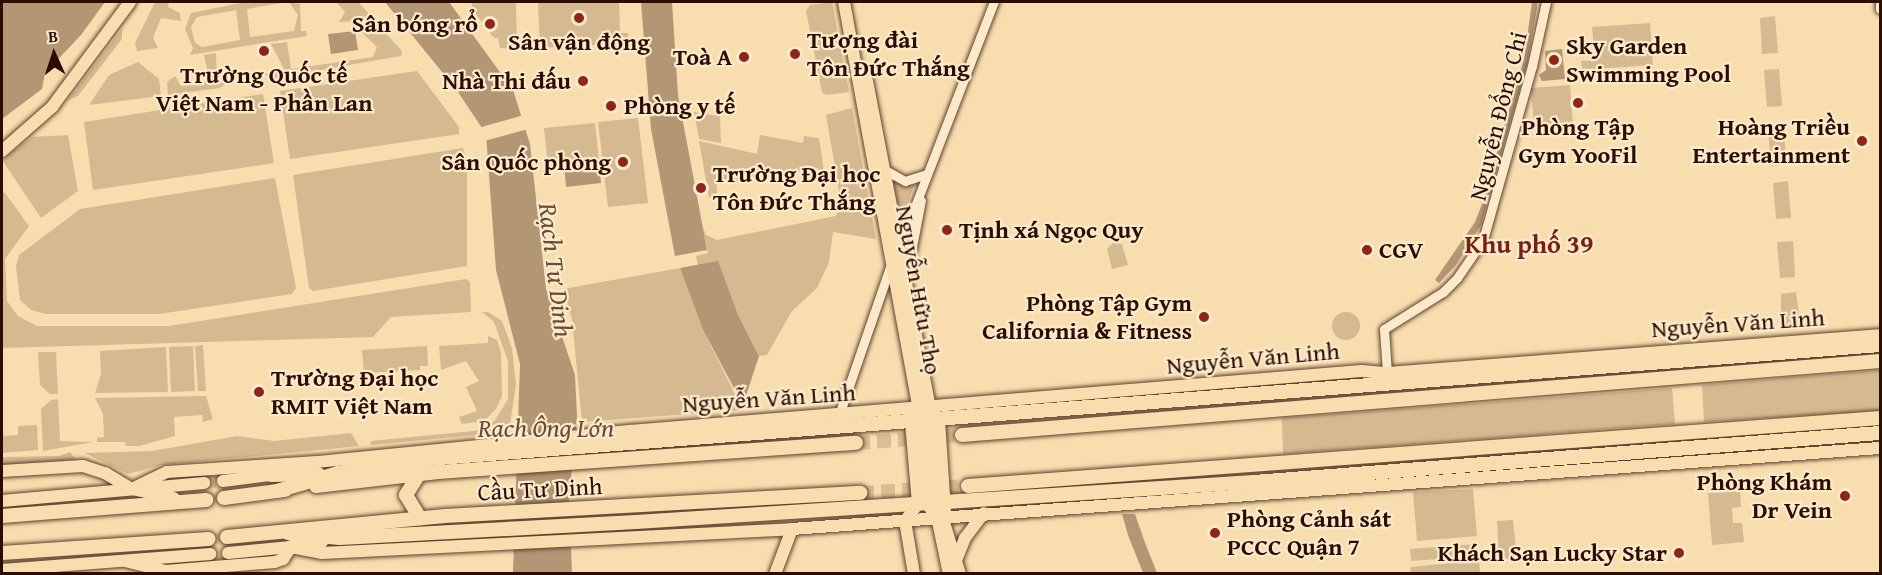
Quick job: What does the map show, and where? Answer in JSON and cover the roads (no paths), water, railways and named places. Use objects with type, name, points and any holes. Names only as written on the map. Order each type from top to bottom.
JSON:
[{"type":"highway","name":"Nguyễn Văn Linh","points":[[630,437],[925,417],[1388,378],[1881,345]]},
{"type":"highway","name":"Nguyễn Văn Linh","points":[[962,435],[1881,361]]},
{"type":"highway","points":[[968,486],[1881,418]]},
{"type":"highway","points":[[636,529],[1484,472],[1881,434]]},
{"type":"highway","name":"Cầu Tư Dinh","points":[[438,453],[630,437]]},
{"type":"highway","name":"Cầu Tư Dinh","points":[[419,474],[856,443]]},
{"type":"highway","points":[[277,491],[338,473],[438,453]]},
{"type":"highway","points":[[271,475],[338,473]]},
{"type":"highway","points":[[224,498],[419,474]]},
{"type":"highway","points":[[227,537],[288,533],[420,518],[406,495],[419,474]]},
{"type":"highway","name":"Cầu Tư Dinh","points":[[420,518],[860,493]]},
{"type":"highway","points":[[2,516],[200,500]]},
{"type":"highway","name":"Cầu Tư Dinh","points":[[446,539],[636,529]]},
{"type":"highway","points":[[288,533],[340,538],[446,539]]},
{"type":"highway","points":[[291,547],[340,538]]},
{"type":"highway","points":[[2,553],[209,539]]},
{"type":"main road","points":[[117,16],[122,2]]},
{"type":"main road","points":[[2,151],[49,105],[130,2]]},
{"type":"main road","name":"Nguyễn Hữu Thọ","points":[[844,2],[892,262],[925,417],[935,508],[957,558],[960,573]]},
{"type":"main road","name":"Nguyễn Hữu Thọ","points":[[852,2],[906,279],[935,508],[949,573]]},
{"type":"main road","points":[[2,142],[49,105]]},
{"type":"main road","name":"Nguyễn Văn Linh","points":[[1388,378],[1881,334]]},
{"type":"main road","name":"Nguyễn Văn Linh","points":[[630,437],[839,415],[925,417]]},
{"type":"main road","points":[[636,529],[792,529],[905,521],[935,508],[984,513],[1484,472],[1881,448]]},
{"type":"main road","points":[[132,489],[167,472],[438,453]]},
{"type":"main road","points":[[223,481],[271,475],[317,462]]},
{"type":"main road","points":[[91,468],[100,485],[99,493]]},
{"type":"main road","points":[[2,471],[91,468],[132,489],[200,500]]},
{"type":"main road","points":[[2,501],[204,483]]},
{"type":"main road","points":[[905,521],[935,508]]},
{"type":"main road","points":[[957,558],[964,538],[984,513]]},
{"type":"main road","points":[[905,521],[914,573]]},
{"type":"main road","points":[[775,573],[792,529]]},
{"type":"main road","points":[[228,553],[291,547],[322,553],[446,539]]},
{"type":"main road","points":[[124,561],[138,567],[165,571],[275,562],[283,559],[291,547]]},
{"type":"main road","points":[[2,570],[86,569],[124,561],[210,554]]},
{"type":"main road","points":[[119,573],[124,561]]},
{"type":"street","points":[[900,245],[994,2]]},
{"type":"street","name":"Nguyễn Đổng Chi","points":[[1388,378],[1384,329],[1443,292],[1457,278],[1484,240],[1529,76],[1546,2]]},
{"type":"street","points":[[1880,2],[1881,9]]},
{"type":"street","points":[[885,170],[905,182],[926,174]]},
{"type":"street","points":[[906,279],[926,174]]},
{"type":"street","points":[[839,415],[892,262]]},
{"type":"water","points":[[2,2],[105,2],[81,35],[45,73],[42,89],[2,119]]},
{"type":"water","name":"Rạch Ông Lớn","points":[[385,2],[449,2],[513,90],[530,144],[546,289],[575,375],[577,417],[569,498],[572,573],[513,573],[520,364],[496,270],[486,134],[456,89]]},
{"type":"water","points":[[641,2],[672,2],[678,95],[707,250],[675,256],[651,129]]},
{"type":"water","points":[[1532,2],[1537,2],[1537,8],[1527,64],[1481,225],[1456,265],[1439,283],[1435,280],[1475,222],[1482,204],[1524,59]]},
{"type":"water","points":[[355,31],[358,50],[331,54],[328,34]]},
{"type":"water","name":"Sky Garden Swimming Pool","points":[[1562,49],[1565,79],[1542,81],[1539,75],[1546,70],[1545,51]]},
{"type":"water","points":[[599,161],[601,183],[566,187],[564,165]]},
{"type":"water","points":[[718,261],[738,315],[759,356],[743,405],[703,330],[680,268]]},
{"type":"water","points":[[1122,514],[1135,514],[1157,573],[1143,573],[1128,535]]},
{"type":"tunnel","points":[[856,443],[962,435]]},
{"type":"tunnel","points":[[204,483],[223,481]]},
{"type":"tunnel","points":[[860,493],[968,486]]},
{"type":"place","name":"Sân vận động","points":[[579,18]]},
{"type":"place","name":"Sân bóng rổ","points":[[490,24]]},
{"type":"place","name":"Trường Quốc tế Việt Nam - Phần Lan","points":[[264,51]]},
{"type":"place","name":"Tượng đài Tôn Đức Thắng","points":[[795,54]]},
{"type":"place","name":"Toà A","points":[[744,57]]},
{"type":"place","name":"Sky Garden Swimming Pool","points":[[1554,60]]},
{"type":"place","name":"Nhà Thi đấu","points":[[583,81]]},
{"type":"place","name":"Phòng Tập Gym YooFil","points":[[1578,103]]},
{"type":"place","name":"Phòng y tế","points":[[611,106]]},
{"type":"place","name":"Hoàng Triều Entertainment","points":[[1862,141]]},
{"type":"place","name":"Sân Quốc phòng","points":[[623,162]]},
{"type":"place","name":"Trường Đại học Tôn Đức Thắng","points":[[701,188]]},
{"type":"place","name":"Tịnh xá Ngọc Quy","points":[[947,230]]},
{"type":"place","name":"CGV","points":[[1367,250]]},
{"type":"place","name":"Phòng Tập Gym California & Fitness","points":[[1204,317]]},
{"type":"place","name":"Trường Đại học RMIT Việt Nam","points":[[259,392]]},
{"type":"place","name":"Phòng Khám Dr Vein","points":[[1845,496]]},
{"type":"place","name":"Phòng Cảnh sát PCCC Quận 7","points":[[1215,533]]},
{"type":"place","name":"Khách Sạn Lucky Star","points":[[1679,553]]},
{"type":"district","name":"Khu phố 39","points":[[1529,244]]},
{"type":"water label","name":"Rạch Tư Dinh","points":[[556,270]]}]
